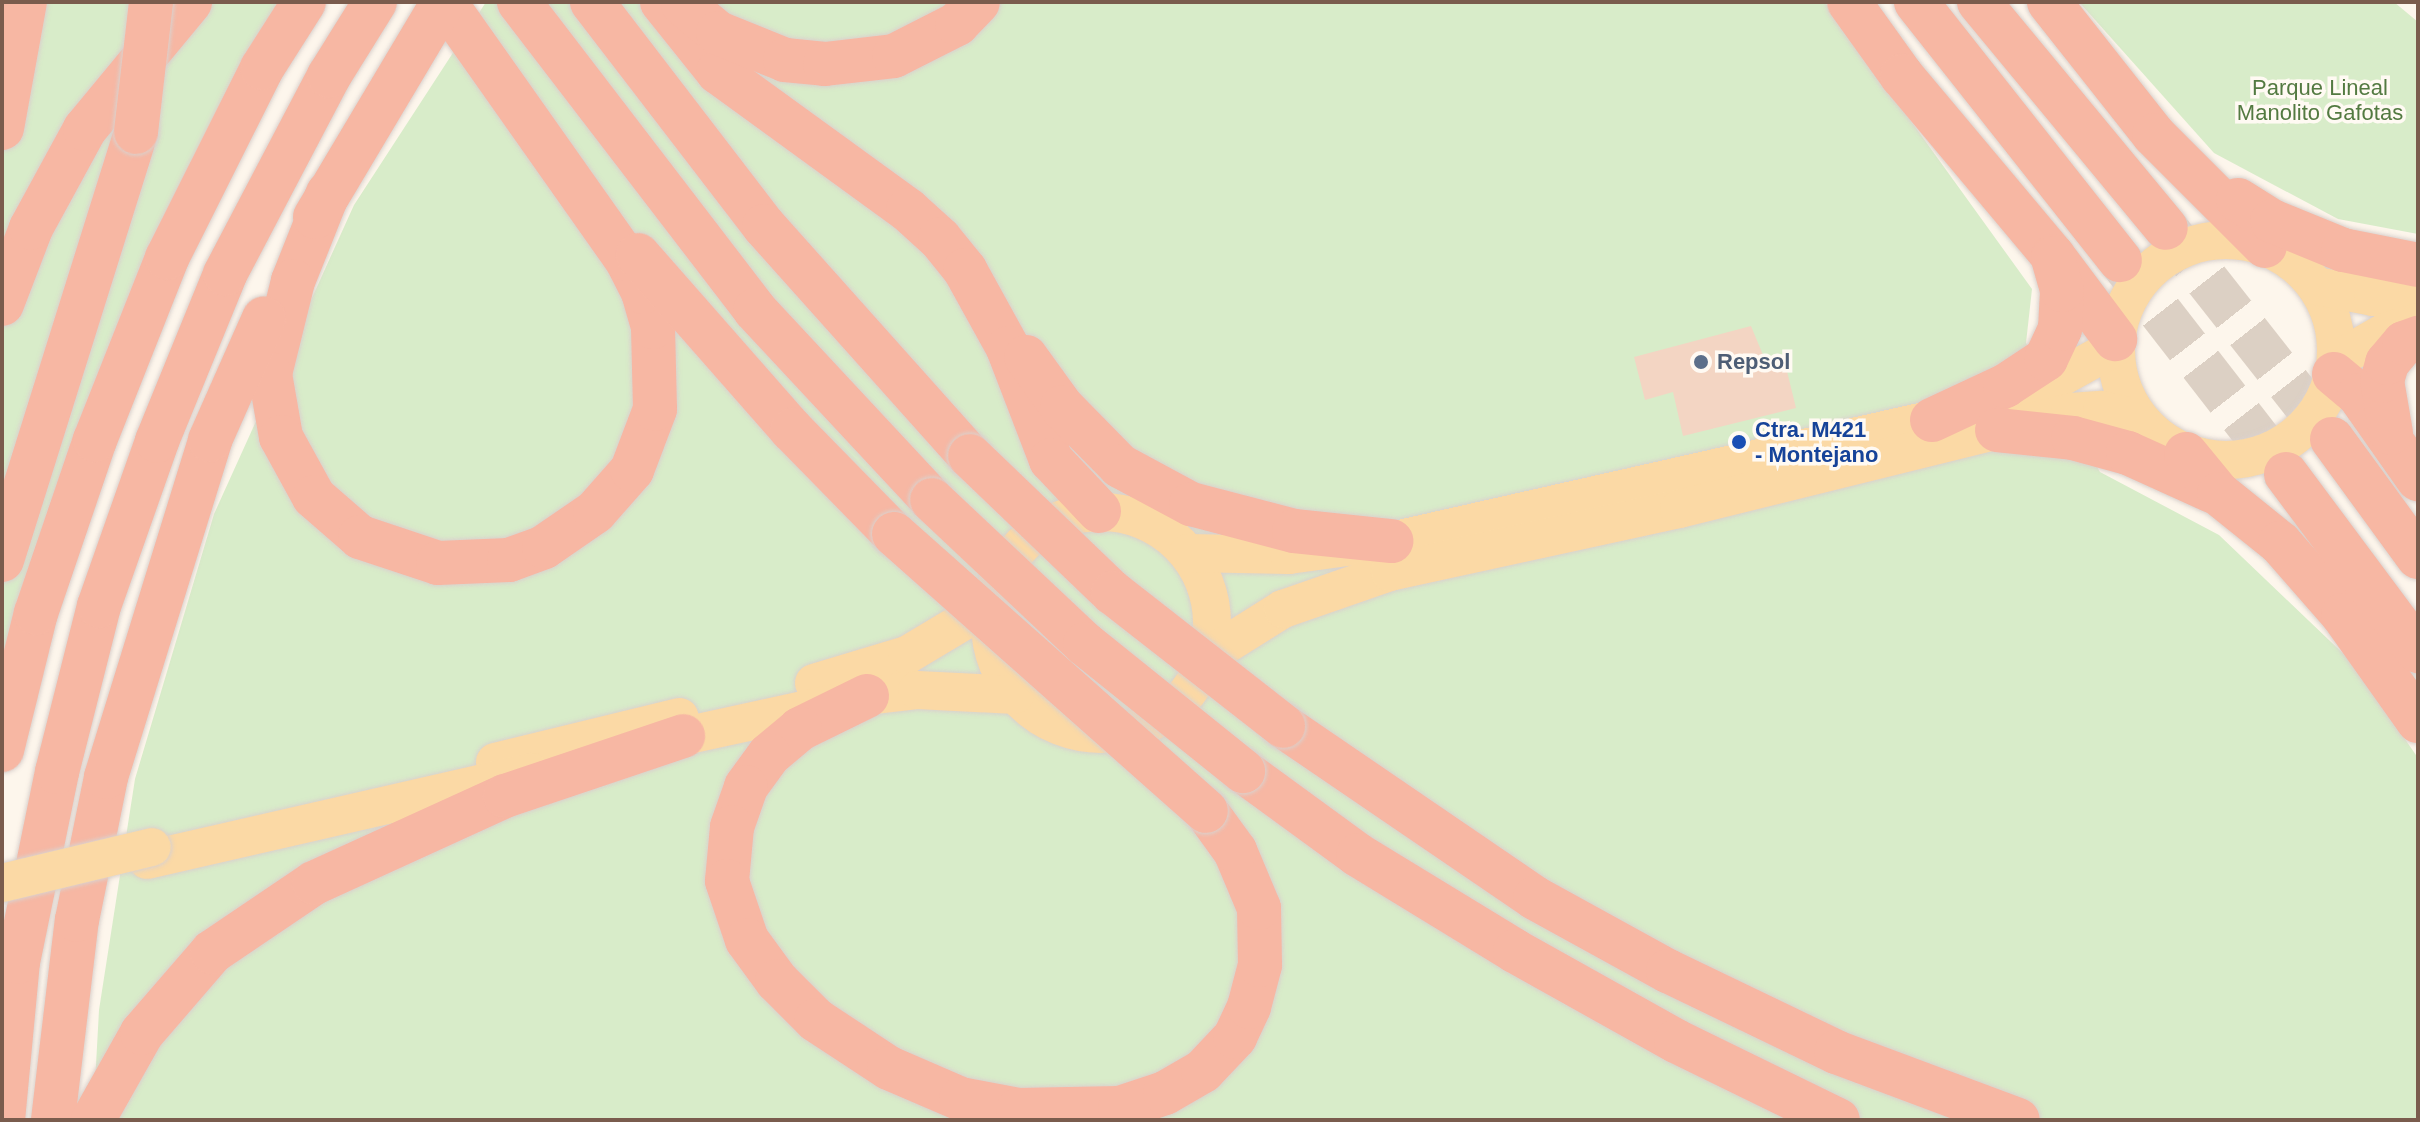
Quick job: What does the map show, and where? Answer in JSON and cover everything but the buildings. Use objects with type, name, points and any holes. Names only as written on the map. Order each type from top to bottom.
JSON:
[{"type":"highway","points":[[2,128],[25,2]]},
{"type":"highway","points":[[2,560],[136,132],[151,2]]},
{"type":"highway","points":[[2,304],[31,228],[85,129],[190,2]]},
{"type":"highway","points":[[2,750],[36,613],[95,440],[167,258],[262,68],[304,2]]},
{"type":"highway","points":[[3,1120],[18,962],[57,772],[99,606],[157,441],[225,274],[329,76],[375,2]]},
{"type":"highway","points":[[53,1120],[77,920],[106,777],[164,579],[210,440],[277,290],[328,193],[444,2],[626,259],[643,292],[656,366],[655,409],[632,470],[595,512],[544,547],[475,564],[438,563],[383,548],[334,518],[296,472],[272,406],[270,374],[293,281],[328,193]]},
{"type":"highway","points":[[519,2],[755,310],[932,500],[1085,644],[1243,771],[1358,855],[1515,951],[1676,1041],[1838,1120]]},
{"type":"highway","points":[[592,2],[764,226],[970,456],[1113,593],[1283,726],[1535,898],[1668,971],[1836,1052],[2018,1120]]},
{"type":"highway","points":[[662,2],[718,72],[908,210],[965,270],[1062,407],[1120,466],[1191,504],[1242,521],[1391,541]]},
{"type":"highway","points":[[681,2],[718,33],[785,60],[825,64],[894,56],[957,24],[978,2]]},
{"type":"highway","points":[[1849,2],[1902,76],[2053,256],[2115,344]]},
{"type":"highway","points":[[1916,2],[2120,260]]},
{"type":"highway","points":[[1979,2],[2166,228]]},
{"type":"highway","points":[[2049,2],[2154,135],[2201,177],[2265,246]]},
{"type":"highway","points":[[509,94],[662,284],[894,534],[1206,811],[1235,851],[1259,908],[1260,965],[1249,1007],[1235,1037],[1203,1071],[1165,1093],[1120,1108],[1031,1111],[961,1099],[889,1068],[816,1020],[777,981],[747,940],[727,881],[737,814],[746,787],[769,755],[800,729],[867,696]]},
{"type":"highway","points":[[2201,177],[2272,221],[2343,250],[2418,265]]},
{"type":"highway","points":[[1932,420],[2005,386],[2046,359],[2060,329],[2062,290],[2053,256]]},
{"type":"highway","points":[[965,270],[1008,348],[1051,460],[1099,511]]},
{"type":"highway","points":[[2408,464],[2384,412],[2382,381],[2387,363],[2404,343],[2418,338]]},
{"type":"highway","points":[[2335,367],[2408,464]]},
{"type":"highway","points":[[1997,430],[2073,438],[2128,453],[2219,494]]},
{"type":"highway","points":[[2332,439],[2418,557]]},
{"type":"highway","points":[[2186,454],[2219,494],[2280,543],[2343,615],[2418,721]]},
{"type":"highway","points":[[2286,474],[2418,651]]},
{"type":"highway","points":[[93,1120],[142,1033],[212,952],[314,883],[505,796],[683,736]]},
{"type":"main road","points":[[2231,238],[2265,246],[2293,261],[2316,286],[2334,327],[2335,367],[2324,401],[2299,434],[2264,455],[2232,461],[2186,454],[2158,439],[2138,418],[2119,382],[2115,344],[2130,293],[2153,265],[2197,242],[2231,238]]},
{"type":"main road","points":[[2316,286],[2373,297],[2418,298]]},
{"type":"main road","points":[[2335,367],[2387,331],[2418,322]]},
{"type":"main road","points":[[1188,553],[1289,555],[1391,541],[1932,420],[2036,391],[2115,344]]},
{"type":"main road","points":[[1208,656],[1283,609],[1390,572],[1679,509],[2070,412],[2102,410],[2138,418]]},
{"type":"main road","points":[[1099,511],[1148,522],[1188,553],[1212,612],[1208,656],[1194,683],[1165,714],[1127,731],[1074,733],[1034,715],[1015,695],[991,640],[989,606],[1001,573],[1025,540],[1059,519],[1099,511]]},
{"type":"main road","points":[[2,895],[149,853],[857,671],[940,640],[989,606]]},
{"type":"main road","points":[[2,883],[867,696],[917,690],[1015,695]]},
{"type":"green space","points":[[2,2],[286,2],[2,696]]},
{"type":"green space","points":[[486,2],[1825,2],[2032,289],[2026,343],[2100,472],[2219,535],[2352,662],[2418,758],[2418,1120],[93,1120],[99,1010],[135,779],[214,514],[354,205]]},
{"type":"green space","name":"Parque Lineal Manolito Gafotas","points":[[2079,2],[2394,2],[2418,22],[2418,234],[2338,219],[2214,153]]},
{"type":"tunnel","points":[[2166,228],[2332,439]]},
{"type":"tunnel","points":[[2120,260],[2286,474]]},
{"type":"place","name":"Repsol","points":[[1701,362]]},
{"type":"place","name":"Ctra. M421 - Montejano","points":[[1739,442]]}]
